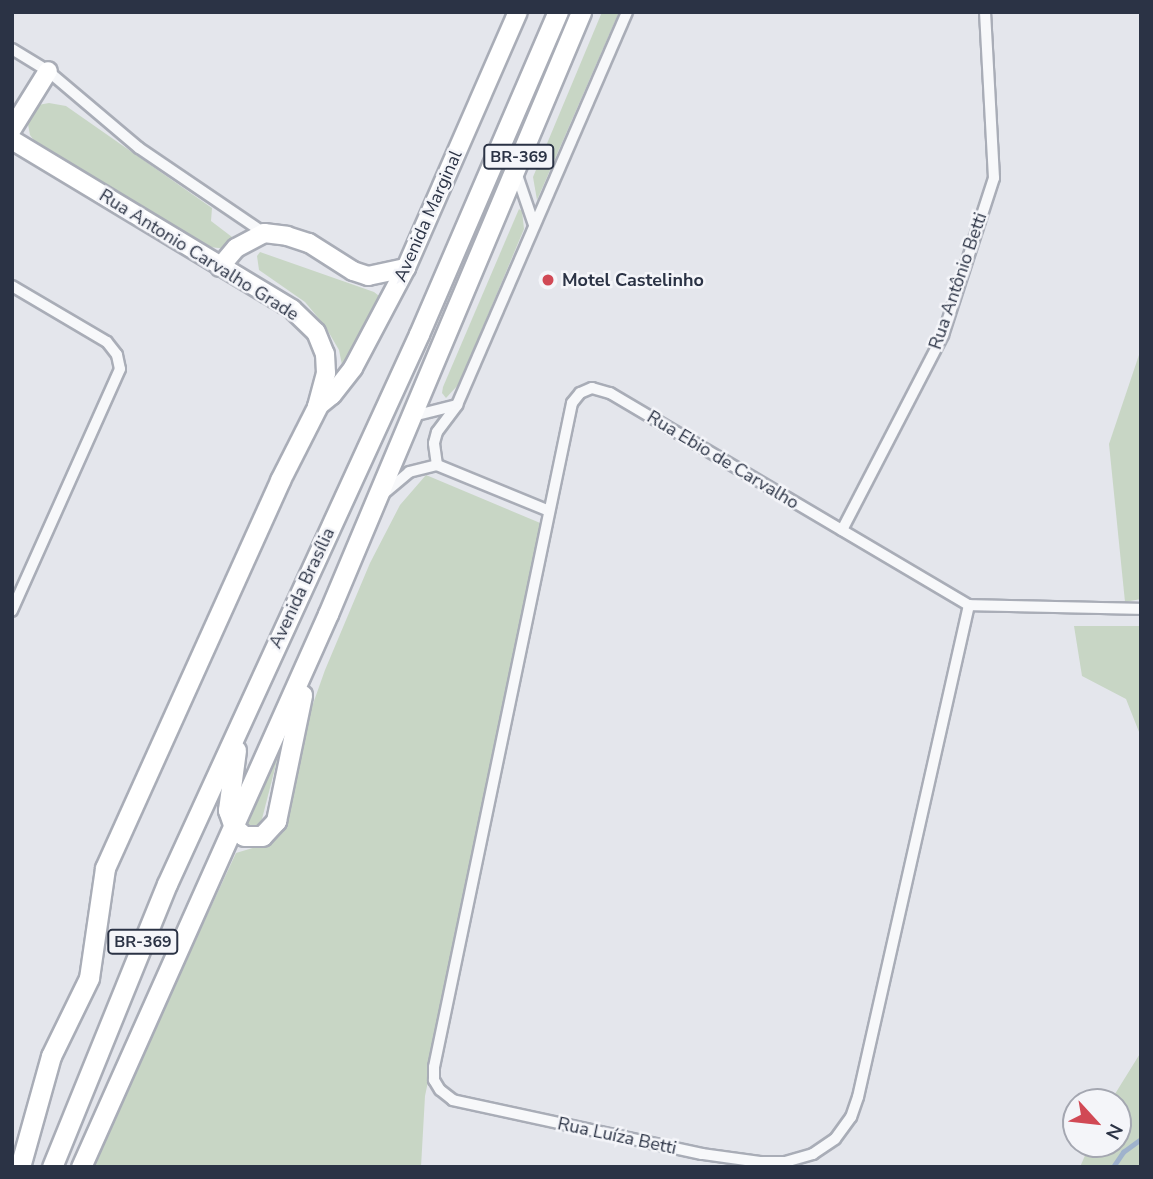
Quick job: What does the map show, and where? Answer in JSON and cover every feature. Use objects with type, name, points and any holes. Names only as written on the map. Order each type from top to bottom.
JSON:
[{"type":"highway","name":"Avenida Brasília","points":[[52,1167],[167,884],[419,334],[558,12]]},
{"type":"highway","name":"Avenida Brasília","points":[[81,1167],[328,614],[581,12]]},
{"type":"highway","points":[[20,1167],[51,1056],[89,978],[105,868],[280,480],[317,407]]},
{"type":"highway","points":[[241,720],[228,794],[228,810],[234,827],[244,836],[256,838],[270,831],[276,821],[300,703],[328,614]]},
{"type":"main road","name":"Avenida Marginal","points":[[317,407],[332,395],[348,375],[406,268],[518,12]]},
{"type":"main road","points":[[12,129],[48,71]]},
{"type":"main road","name":"Rua Antonio Carvalho Grade","points":[[12,140],[292,309],[317,332],[325,354],[326,373],[317,407]]},
{"type":"main road","points":[[220,267],[236,248],[264,233],[309,243],[353,271],[368,276],[406,268]]},
{"type":"street","points":[[437,465],[434,443],[437,432],[457,405],[627,12]]},
{"type":"street","name":"Rua Antônio Betti","points":[[842,530],[943,335],[994,178],[985,12]]},
{"type":"street","points":[[12,49],[48,71],[139,148],[264,233]]},
{"type":"street","points":[[515,169],[534,225]]},
{"type":"street","points":[[12,287],[107,342],[117,355],[120,369],[12,611]]},
{"type":"street","name":"Rua Ebio de Carvalho","points":[[549,510],[572,403],[585,389],[598,389],[969,605]]},
{"type":"street","points":[[413,416],[457,405]]},
{"type":"street","points":[[375,501],[409,472],[437,465],[549,510]]},
{"type":"street","name":"Rua Luíza Betti","points":[[549,510],[434,1067],[437,1087],[453,1100],[702,1154],[760,1162],[785,1162],[813,1154],[835,1139],[851,1117],[858,1097],[969,605]]},
{"type":"street","points":[[969,605],[1141,609]]},
{"type":"green space","points":[[602,12],[619,12],[537,200],[533,177]]},
{"type":"green space","points":[[49,103],[66,106],[212,208],[211,221],[232,237],[227,249],[210,247],[157,222],[38,146],[30,135],[27,119],[38,105]]},
{"type":"green space","points":[[519,209],[522,211],[524,229],[459,384],[446,398],[442,393],[443,387]]},
{"type":"green space","points":[[260,252],[374,292],[383,299],[342,365],[339,350],[325,326],[305,302],[259,270],[257,256]]},
{"type":"green space","points":[[1141,349],[1141,599],[1125,602],[1109,444]]},
{"type":"green space","points":[[426,475],[545,525],[425,1096],[421,1167],[90,1167],[236,853],[263,845],[325,670],[370,563],[400,505]]},
{"type":"green space","points":[[1074,626],[1141,626],[1141,737],[1126,699],[1082,676]]},
{"type":"green space","points":[[282,741],[262,819],[255,828],[249,828],[246,825]]},
{"type":"green space","points":[[1141,1052],[1141,1167],[1080,1167],[1084,1158],[1132,1158],[1132,1088],[1119,1088]]},
{"type":"waterway","points":[[1113,1167],[1123,1152],[1141,1139]]},
{"type":"place","name":"Motel Castelinho","points":[[548,280]]}]
